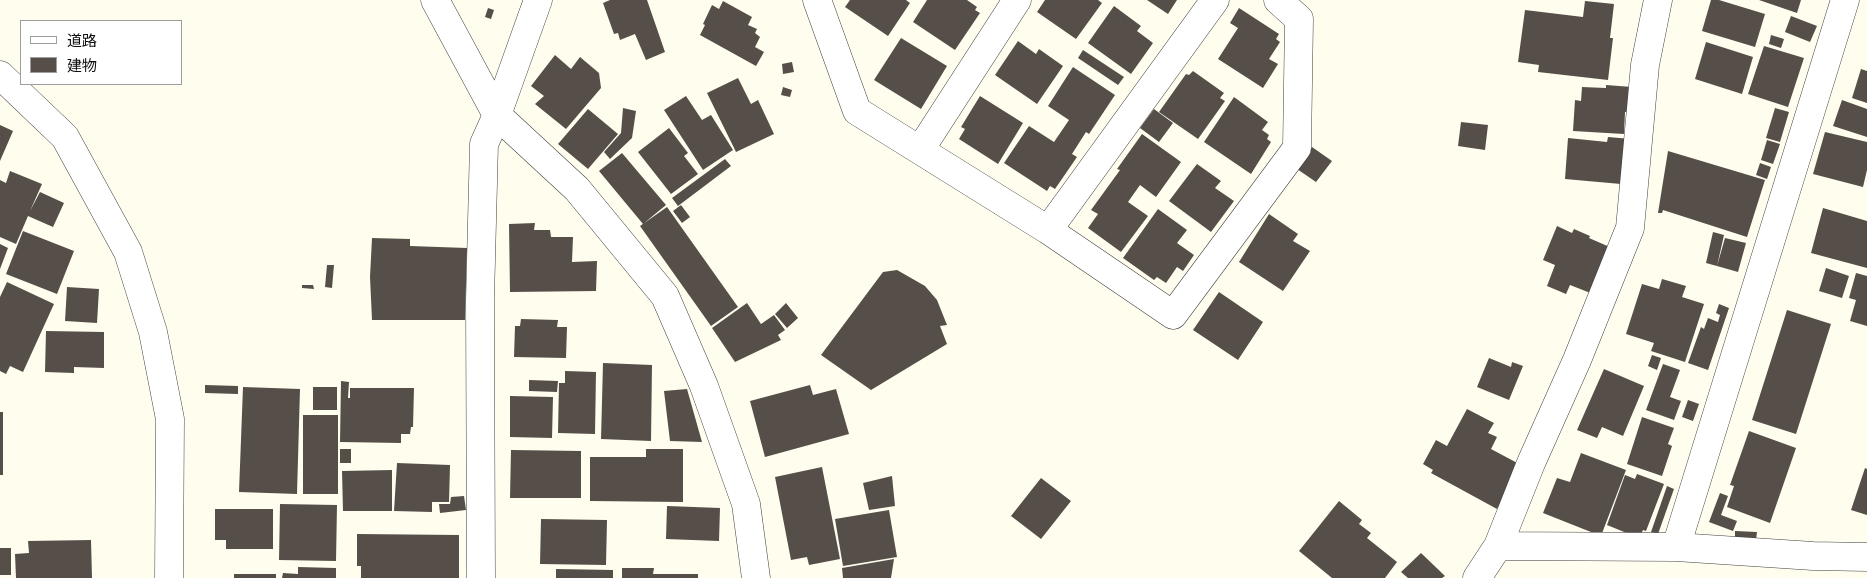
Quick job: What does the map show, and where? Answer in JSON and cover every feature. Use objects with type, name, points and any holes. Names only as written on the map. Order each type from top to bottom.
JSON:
[{"type":"street","points":[[435,0],[497,115],[577,189],[665,296],[704,386],[746,504],[756,578]]},
{"type":"street","points":[[481,578],[480,299],[484,144],[497,115],[538,0]]},
{"type":"street","points":[[920,150],[1017,0]]},
{"type":"street","points":[[1048,230],[1214,0]]},
{"type":"street","points":[[819,1],[857,111],[1048,230],[1173,315],[1297,148],[1299,19],[1278,0]]},
{"type":"street","points":[[1477,578],[1498,546],[1630,228],[1645,65],[1658,0]]},
{"type":"street","points":[[1676,547],[1845,0]]},
{"type":"street","points":[[0,75],[66,137],[128,252],[153,332],[170,419],[169,578]]},
{"type":"street","points":[[1498,546],[1676,547],[1813,567],[1867,557]]},
{"type":"building","points":[[610,0],[647,0],[665,52],[646,60],[635,34],[620,40],[618,33],[614,34],[603,3]]},
{"type":"building","points":[[850,0],[906,0],[910,3],[888,36],[845,7]]},
{"type":"building","points":[[927,0],[967,0],[977,7],[975,10],[980,13],[955,50],[913,22]]},
{"type":"building","points":[[1045,0],[1098,0],[1102,3],[1076,39],[1037,12]]},
{"type":"building","points":[[1147,0],[1177,0],[1168,14]]},
{"type":"building","points":[[1711,0],[1719,0],[1765,14],[1755,47],[1702,31]]},
{"type":"building","points":[[1759,0],[1801,0],[1797,13]]},
{"type":"building","points":[[723,1],[752,17],[748,25],[757,29],[755,33],[760,37],[755,47],[764,52],[756,66],[700,35],[712,5],[719,9]]},
{"type":"building","points":[[1585,1],[1614,4],[1610,38],[1613,38],[1608,80],[1538,72],[1539,65],[1518,62],[1525,10],[1583,17]]},
{"type":"building","points":[[1114,6],[1141,26],[1137,31],[1153,43],[1131,74],[1088,43]]},
{"type":"building","points":[[488,8],[494,10],[491,19],[485,17]]},
{"type":"building","points":[[1239,8],[1279,34],[1276,39],[1280,42],[1269,59],[1278,64],[1263,88],[1218,59],[1238,28],[1230,23]]},
{"type":"building","points":[[1791,16],[1817,26],[1810,42],[1785,32]]},
{"type":"building","points":[[1771,35],[1784,39],[1781,48],[1769,44]]},
{"type":"building","points":[[901,38],[947,66],[921,109],[874,80]]},
{"type":"building","points":[[1018,41],[1036,54],[1039,49],[1063,66],[1037,104],[995,75]]},
{"type":"building","points":[[1706,42],[1753,57],[1742,94],[1695,79]]},
{"type":"building","points":[[1764,46],[1804,58],[1788,107],[1748,94]]},
{"type":"building","points":[[1083,50],[1124,77],[1118,85],[1078,58]]},
{"type":"building","points":[[555,55],[571,69],[580,57],[599,73],[601,88],[566,129],[535,104],[544,96],[531,86]]},
{"type":"building","points":[[792,62],[794,72],[783,74],[782,64]]},
{"type":"building","points":[[1073,67],[1115,95],[1089,134],[1086,132],[1072,154],[1077,157],[1055,189],[1050,186],[1047,191],[1004,163],[1029,126],[1054,142],[1069,120],[1048,106]]},
{"type":"building","points":[[1861,69],[1867,71],[1867,103],[1852,98]]},
{"type":"building","points":[[1193,71],[1224,93],[1220,98],[1225,101],[1198,139],[1159,112],[1186,74],[1189,75]]},
{"type":"building","points":[[738,78],[751,104],[758,100],[774,134],[736,152],[707,93]]},
{"type":"building","points":[[1606,85],[1632,87],[1630,112],[1625,112],[1624,134],[1573,131],[1575,100],[1581,101],[1582,87],[1606,88]]},
{"type":"building","points":[[783,87],[792,90],[790,97],[781,95]]},
{"type":"building","points":[[686,96],[702,120],[711,115],[733,150],[703,170],[664,110]]},
{"type":"building","points":[[980,96],[1023,123],[998,164],[959,139],[965,129],[961,127]]},
{"type":"building","points":[[1234,97],[1268,122],[1262,130],[1269,135],[1267,139],[1271,142],[1251,174],[1204,142]]},
{"type":"building","points":[[1842,100],[1867,109],[1867,137],[1833,126]]},
{"type":"building","points":[[623,108],[636,111],[632,138],[610,159],[604,152],[621,133]]},
{"type":"building","points":[[1775,108],[1789,112],[1780,142],[1766,138]]},
{"type":"building","points":[[588,109],[618,134],[588,169],[558,144]]},
{"type":"building","points":[[1154,109],[1173,123],[1159,142],[1140,128]]},
{"type":"building","points":[[1461,122],[1488,125],[1485,150],[1458,146]]},
{"type":"building","points":[[0,125],[13,131],[0,161]]},
{"type":"building","points":[[669,128],[688,153],[684,156],[698,174],[671,194],[638,152]]},
{"type":"building","points":[[1825,132],[1867,142],[1867,170],[1863,187],[1813,174]]},
{"type":"building","points":[[1142,134],[1181,162],[1156,197],[1140,185],[1128,202],[1148,216],[1121,252],[1088,228],[1098,214],[1091,210],[1120,170],[1117,169]]},
{"type":"building","points":[[1608,137],[1631,139],[1630,154],[1623,154],[1621,184],[1565,179],[1568,138],[1607,142]]},
{"type":"building","points":[[1767,140],[1780,144],[1773,164],[1761,160]]},
{"type":"building","points":[[1312,147],[1332,161],[1316,182],[1297,169]]},
{"type":"building","points":[[1668,151],[1765,180],[1747,237],[1663,210],[1662,213],[1658,213]]},
{"type":"building","points":[[622,153],[666,205],[643,224],[599,171]]},
{"type":"building","points":[[725,159],[731,166],[678,206],[672,198]]},
{"type":"building","points":[[1760,163],[1771,167],[1767,179],[1756,175]]},
{"type":"building","points":[[1197,164],[1221,181],[1215,188],[1234,201],[1211,232],[1169,201]]},
{"type":"building","points":[[10,171],[42,184],[30,211],[40,192],[64,203],[53,227],[28,216],[16,244],[0,237],[0,180],[6,183]]},
{"type":"building","points":[[681,205],[690,217],[682,223],[673,211]]},
{"type":"building","points":[[667,207],[738,307],[711,326],[640,226]]},
{"type":"building","points":[[1823,208],[1867,221],[1867,268],[1811,253]]},
{"type":"building","points":[[1158,209],[1187,230],[1177,243],[1194,255],[1183,271],[1177,267],[1166,283],[1157,277],[1154,280],[1123,258]]},
{"type":"building","points":[[1269,214],[1298,234],[1293,241],[1310,251],[1283,291],[1239,262]]},
{"type":"building","points":[[535,223],[534,230],[550,230],[551,237],[573,237],[572,262],[597,261],[596,291],[510,292],[509,224]]},
{"type":"building","points":[[1557,226],[1572,233],[1574,229],[1612,248],[1593,294],[1570,285],[1566,294],[1547,286],[1555,265],[1543,260]]},
{"type":"building","points":[[23,231],[74,251],[57,294],[6,274]]},
{"type":"building","points":[[1713,232],[1724,235],[1717,266],[1706,263]]},
{"type":"building","points":[[372,238],[410,239],[410,246],[467,248],[465,320],[372,320],[370,277]]},
{"type":"building","points":[[1725,238],[1746,243],[1738,272],[1717,266]]},
{"type":"building","points":[[0,244],[8,248],[0,269]]},
{"type":"building","points":[[327,265],[334,265],[332,288],[325,287]]},
{"type":"building","points":[[1826,268],[1849,276],[1842,298],[1819,291]]},
{"type":"building","points":[[897,270],[925,286],[937,300],[947,325],[940,326],[947,344],[871,390],[821,355],[883,272]]},
{"type":"building","points":[[1856,273],[1867,276],[1867,326],[1850,321],[1856,300],[1849,298]]},
{"type":"building","points":[[1662,279],[1686,286],[1682,297],[1704,304],[1685,362],[1651,351],[1654,343],[1626,334],[1642,284],[1659,289]]},
{"type":"building","points":[[7,282],[54,304],[23,372],[10,366],[6,374],[0,371],[0,297]]},
{"type":"building","points":[[302,285],[313,285],[314,289],[302,288]]},
{"type":"building","points":[[67,287],[99,289],[97,323],[65,321]]},
{"type":"building","points":[[1219,292],[1263,322],[1238,360],[1193,330]]},
{"type":"building","points":[[747,303],[761,324],[774,315],[785,330],[778,335],[781,340],[735,362],[712,328]]},
{"type":"building","points":[[786,303],[798,318],[787,328],[775,314]]},
{"type":"building","points":[[1719,304],[1729,308],[1708,370],[1688,363],[1701,327],[1704,329],[1708,318],[1718,322],[1720,315],[1716,313]]},
{"type":"building","points":[[1787,310],[1831,324],[1796,434],[1752,420]]},
{"type":"building","points":[[521,319],[558,320],[557,327],[567,327],[566,358],[514,357],[515,326],[520,326]]},
{"type":"building","points":[[46,331],[104,332],[104,368],[74,367],[74,373],[45,372]]},
{"type":"building","points":[[1652,355],[1661,358],[1657,370],[1648,366]]},
{"type":"building","points":[[1489,358],[1511,367],[1512,362],[1523,366],[1509,400],[1477,387]]},
{"type":"building","points":[[603,363],[652,365],[651,441],[601,439]]},
{"type":"building","points":[[1663,364],[1680,370],[1670,397],[1681,401],[1674,420],[1646,410]]},
{"type":"building","points":[[1604,369],[1644,386],[1623,436],[1602,427],[1597,438],[1577,430]]},
{"type":"building","points":[[565,371],[596,372],[595,434],[558,433],[559,383],[565,383]]},
{"type":"building","points":[[529,380],[558,381],[557,392],[529,391]]},
{"type":"building","points":[[341,381],[349,382],[348,398],[350,398],[350,388],[414,388],[413,427],[411,427],[410,434],[401,434],[401,443],[340,442]]},
{"type":"building","points":[[205,385],[238,386],[238,394],[205,393]]},
{"type":"building","points":[[810,385],[813,395],[836,389],[849,434],[765,457],[750,401]]},
{"type":"building","points":[[243,387],[300,389],[297,494],[239,492]]},
{"type":"building","points":[[313,387],[337,387],[337,410],[313,410]]},
{"type":"building","points":[[687,389],[702,442],[670,441],[664,391]]},
{"type":"building","points":[[510,396],[553,397],[552,438],[510,437]]},
{"type":"building","points":[[1688,400],[1699,404],[1693,421],[1682,417]]},
{"type":"building","points":[[1467,409],[1494,423],[1488,433],[1497,437],[1491,449],[1521,465],[1497,509],[1431,473],[1433,470],[1423,464],[1436,440],[1447,446]]},
{"type":"building","points":[[0,412],[3,412],[3,475],[0,475]]},
{"type":"building","points":[[303,415],[338,415],[338,494],[303,494]]},
{"type":"building","points":[[1642,417],[1674,428],[1668,444],[1672,446],[1662,476],[1627,464]]},
{"type":"building","points":[[1749,431],[1796,448],[1770,523],[1727,507],[1734,486],[1730,485]]},
{"type":"building","points":[[340,449],[351,449],[351,463],[340,463]]},
{"type":"building","points":[[646,449],[683,449],[683,502],[590,501],[590,457],[646,457]]},
{"type":"building","points":[[511,450],[581,451],[581,498],[510,498]]},
{"type":"building","points":[[1581,453],[1626,470],[1601,536],[1543,513],[1557,478],[1570,482]]},
{"type":"building","points":[[397,463],[450,465],[449,502],[432,502],[432,512],[394,511]]},
{"type":"building","points":[[822,467],[840,559],[809,565],[807,557],[791,560],[775,477]]},
{"type":"building","points":[[1865,468],[1867,469],[1867,515],[1851,510]]},
{"type":"building","points":[[392,470],[392,511],[343,511],[342,471]]},
{"type":"building","points":[[1637,474],[1664,484],[1646,531],[1643,530],[1639,538],[1607,525],[1625,475],[1635,479]]},
{"type":"building","points":[[892,476],[895,506],[869,510],[863,483]]},
{"type":"building","points":[[1041,478],[1071,501],[1041,539],[1011,516]]},
{"type":"building","points":[[1667,486],[1674,489],[1658,534],[1651,532]]},
{"type":"building","points":[[1720,493],[1728,496],[1721,515],[1737,521],[1733,531],[1709,522]]},
{"type":"building","points":[[464,496],[466,510],[440,513],[439,504],[450,504],[451,497]]},
{"type":"building","points":[[1339,501],[1362,520],[1359,524],[1371,533],[1367,538],[1397,562],[1385,578],[1332,578],[1299,551]]},
{"type":"building","points":[[280,504],[337,505],[336,561],[279,560]]},
{"type":"building","points":[[667,506],[720,508],[719,541],[666,539]]},
{"type":"building","points":[[215,509],[273,509],[273,549],[226,549],[226,540],[215,540]]},
{"type":"building","points":[[889,510],[897,557],[843,566],[835,519]]},
{"type":"building","points":[[541,519],[607,520],[606,565],[540,564]]},
{"type":"building","points":[[1735,531],[1757,532],[1756,540],[1735,540]]},
{"type":"building","points":[[357,534],[459,535],[459,578],[361,578],[361,566],[357,566]]},
{"type":"building","points":[[91,540],[92,578],[16,578],[15,554],[29,553],[28,541]]},
{"type":"building","points":[[0,548],[11,548],[11,575],[0,575]]},
{"type":"building","points":[[1421,553],[1445,576],[1442,578],[1408,578],[1401,572]]},
{"type":"building","points":[[894,559],[891,578],[843,578],[842,568]]},
{"type":"building","points":[[298,567],[336,568],[336,578],[282,578],[283,573],[298,574]]},
{"type":"building","points":[[622,568],[654,568],[653,574],[698,574],[698,578],[622,578]]},
{"type":"building","points":[[556,569],[613,570],[613,578],[556,578]]},
{"type":"building","points":[[234,574],[276,574],[276,578],[234,578]]}]
